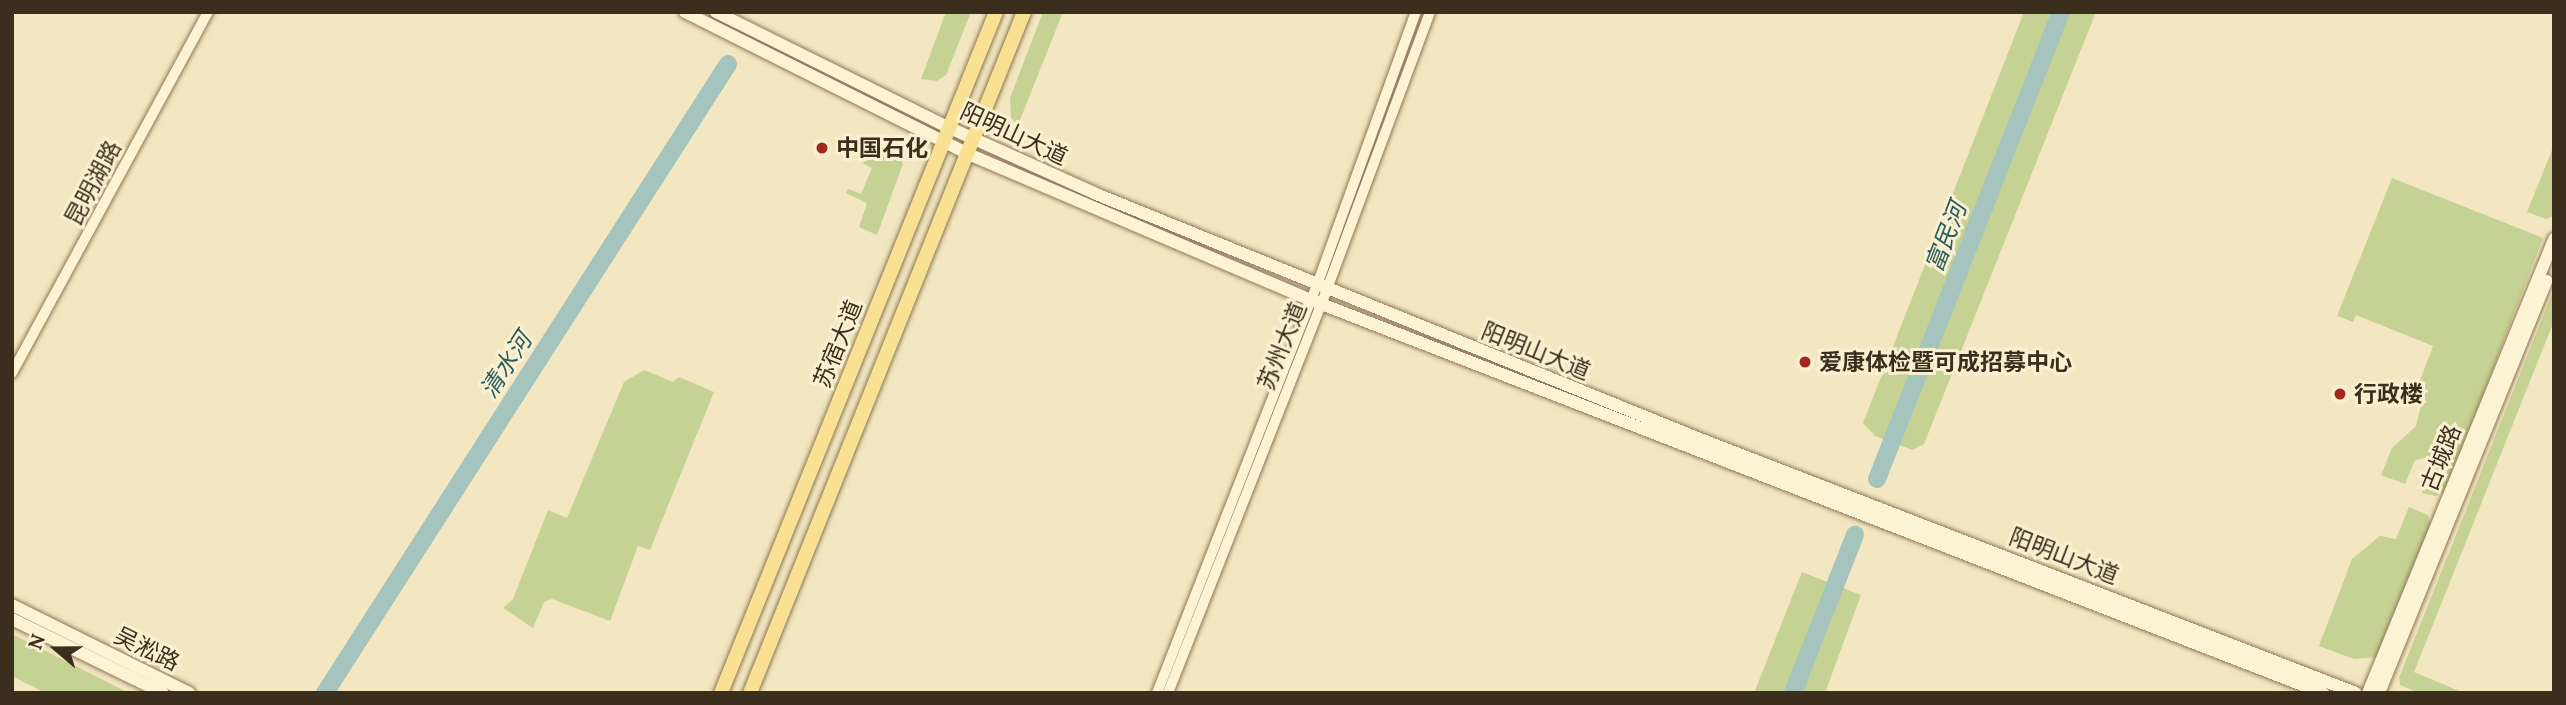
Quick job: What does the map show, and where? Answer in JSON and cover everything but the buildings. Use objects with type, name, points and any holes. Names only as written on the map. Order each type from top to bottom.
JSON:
[{"type":"main road","name":"阳明山大道","points":[[685,12],[945,144],[1316,302],[2323,693]]},
{"type":"main road","name":"阳明山大道","points":[[716,12],[972,139],[1322,287],[2356,693]]},
{"type":"main road","name":"苏宿大道","points":[[721,693],[945,144],[996,12]]},
{"type":"main road","name":"苏宿大道","points":[[750,693],[1024,12]]},
{"type":"main road","name":"古城路","points":[[2368,693],[2554,239]]},
{"type":"main road","name":"古城路","points":[[2379,693],[2554,261]]},
{"type":"main road","name":"吴淞路","points":[[12,605],[189,693]]},
{"type":"main road","name":"吴淞路","points":[[12,619],[163,693]]},
{"type":"street","name":"昆明湖路","points":[[12,373],[208,12]]},
{"type":"street","name":"苏州大道","points":[[1322,287],[1416,12]]},
{"type":"street","name":"苏州大道","points":[[1157,693],[1430,12]]},
{"type":"street","name":"苏州大道","points":[[1168,693],[1316,302]]},
{"type":"green space","points":[[946,12],[971,12],[946,75],[937,81],[921,79]]},
{"type":"green space","points":[[1043,12],[1063,12],[1018,125],[1011,118],[1010,98]]},
{"type":"green space","points":[[2024,12],[2096,12],[1924,444],[1913,450],[1875,436],[1863,423]]},
{"type":"green space","points":[[2554,145],[2554,216],[2546,219],[2527,212]]},
{"type":"green space","points":[[893,147],[903,164],[877,235],[859,227],[867,203],[846,193],[848,189],[861,194],[872,168],[862,163]]},
{"type":"green space","points":[[2392,178],[2543,238],[2446,491],[2436,496],[2422,493],[2434,456],[2415,460],[2405,484],[2381,475],[2392,448],[2416,426],[2421,405],[2419,383],[2433,346],[2356,315],[2353,322],[2337,316]]},
{"type":"green space","points":[[2554,289],[2554,321],[2414,672],[2464,693],[2419,693],[2400,685],[2399,678]]},
{"type":"green space","points":[[644,370],[673,382],[679,377],[714,392],[650,550],[638,546],[610,621],[552,599],[544,602],[533,628],[503,608],[513,599],[548,510],[567,518],[624,382]]},
{"type":"green space","points":[[2409,507],[2428,515],[2431,526],[2377,657],[2354,659],[2319,646],[2352,559],[2380,536],[2396,539]]},
{"type":"green space","points":[[1802,572],[1861,595],[1825,693],[1754,693]]},
{"type":"green space","points":[[12,634],[129,693],[45,693],[12,676]]},
{"type":"waterway","name":"富民河","points":[[1877,479],[2061,12]]},
{"type":"waterway","name":"清水河","points":[[325,693],[728,64]]},
{"type":"waterway","name":"富民河","points":[[1793,693],[1855,535]]},
{"type":"place","name":"中国石化","points":[[822,148]]},
{"type":"place","name":"爱康体检暨可成招募中心","points":[[1805,362]]},
{"type":"place","name":"行政楼","points":[[2340,394]]}]
